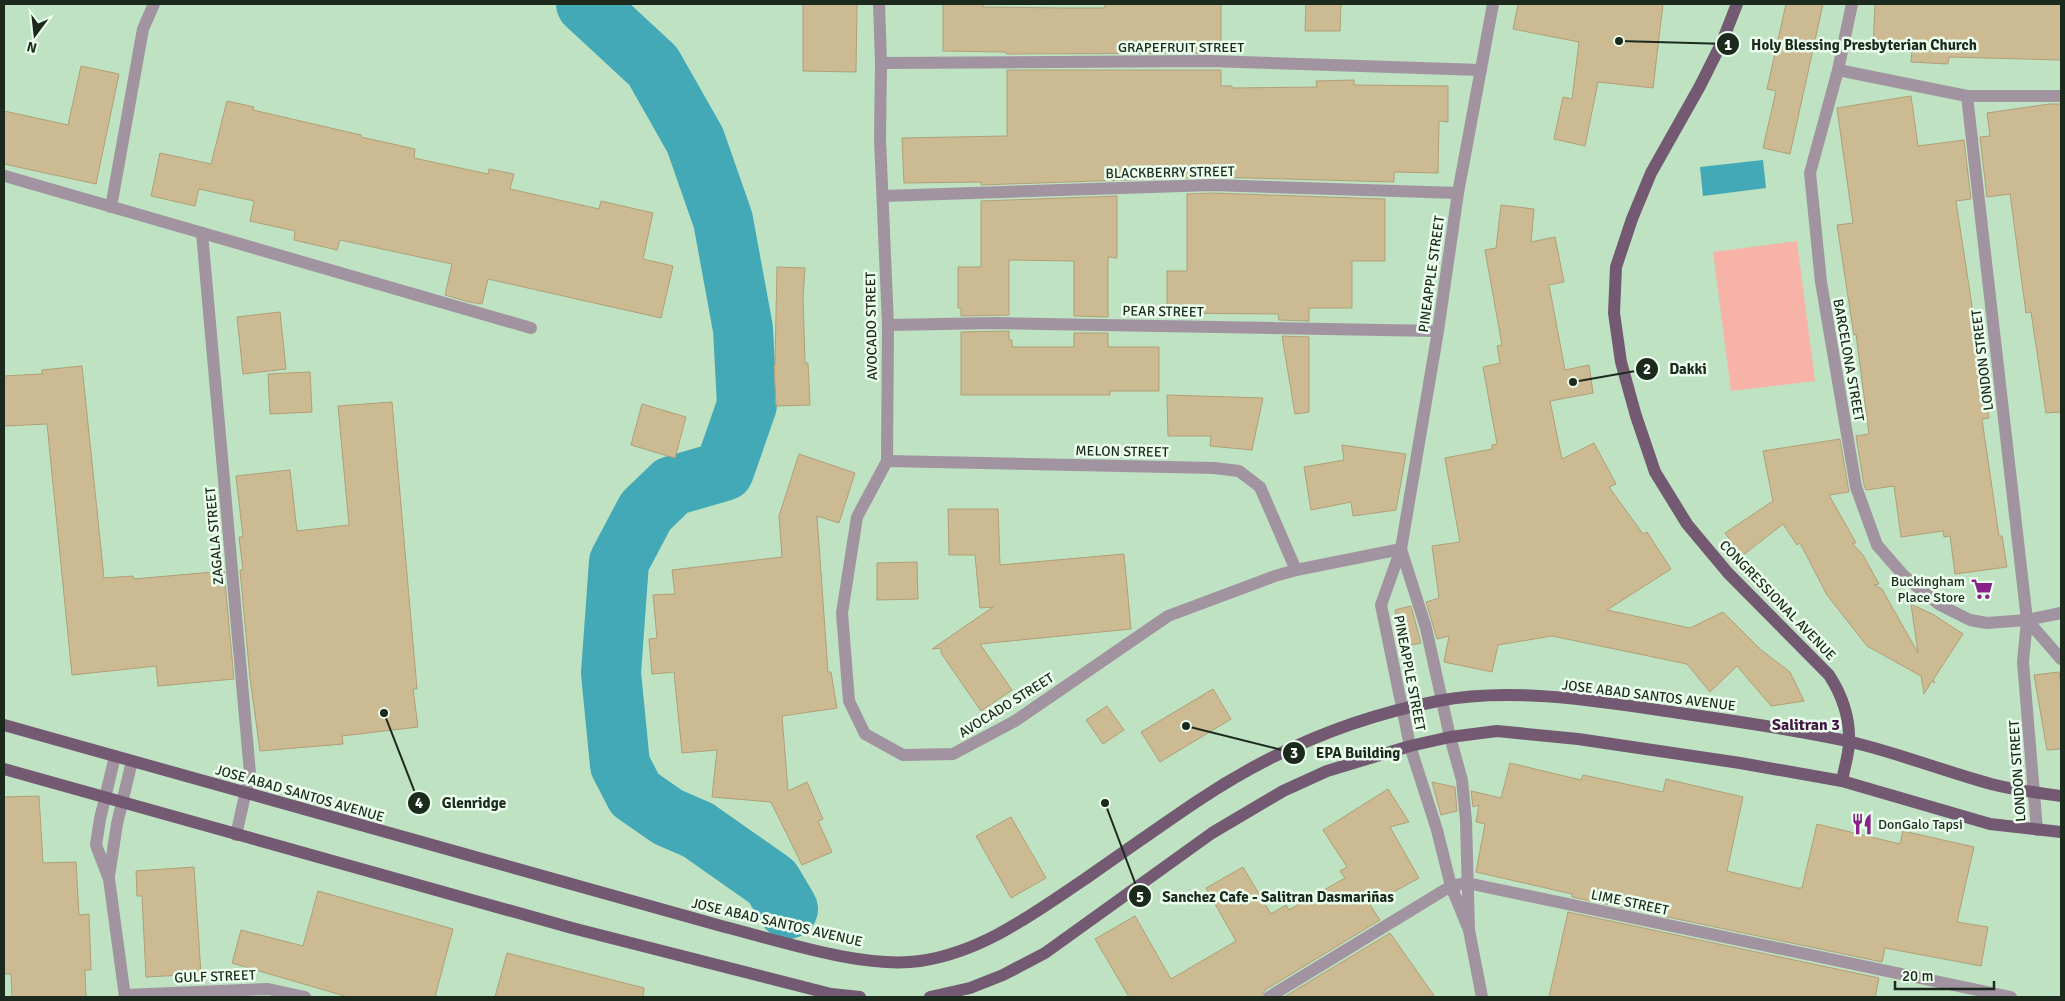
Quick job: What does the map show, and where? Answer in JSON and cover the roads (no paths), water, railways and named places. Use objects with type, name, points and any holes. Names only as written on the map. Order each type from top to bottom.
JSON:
[{"type":"main road","name":"CONGRESSIONAL AVENUE","points":[[1736,4],[1718,51],[1651,173],[1632,219],[1616,267],[1614,313],[1620,352],[1636,416],[1655,472],[1686,524],[1728,573],[1829,675],[1840,693],[1846,711],[1849,742],[1842,781]]},
{"type":"main road","name":"JOSE ABAD SANTOS AVENUE","points":[[4,725],[725,927],[841,956],[886,961],[919,961],[961,951],[993,938],[1027,918],[1200,799],[1272,756],[1365,718],[1441,700],[1492,696],[1582,699],[1749,724],[1849,742],[1994,784],[2061,796]]},
{"type":"main road","points":[[930,997],[970,988],[1003,975],[1045,952],[1212,834],[1283,791],[1327,771],[1410,746],[1450,737],[1497,731],[1578,738],[1740,763],[1842,781],[1990,824],[2061,832]]},
{"type":"main road","points":[[4,769],[572,928],[831,994],[860,997]]},
{"type":"street","points":[[112,207],[143,28],[154,4]]},
{"type":"street","name":"AVOCADO STREET","points":[[878,4],[881,64],[880,139],[888,325],[887,461],[857,517],[842,612],[849,701],[865,734],[904,755],[953,754],[1015,721],[1168,616],[1275,576],[1401,549]]},
{"type":"street","name":"PINEAPPLE STREET","points":[[1469,930],[1451,886],[1437,830],[1410,746],[1381,604],[1401,549],[1438,331],[1458,193],[1494,4]]},
{"type":"street","name":"BARCELONA STREET","points":[[1852,4],[1838,70],[1810,173],[1821,282],[1856,487],[1877,545],[1904,576],[1940,605],[1970,620],[1986,623],[2027,620],[2061,614]]},
{"type":"street","name":"GRAPEFRUIT STREET","points":[[881,64],[1208,61],[1481,70]]},
{"type":"street","points":[[1838,70],[1967,96],[2061,96]]},
{"type":"street","name":"LONDON STREET","points":[[1967,96],[2027,620],[2023,662],[2036,830]]},
{"type":"street","points":[[5,176],[531,328]]},
{"type":"street","name":"BLACKBERRY STREET","points":[[883,196],[1212,185],[1458,193]]},
{"type":"street","name":"ZAGALA STREET","points":[[202,233],[250,772],[236,835]]},
{"type":"street","name":"PEAR STREET","points":[[888,325],[995,323],[1438,331]]},
{"type":"street","name":"MELON STREET","points":[[887,461],[1214,468],[1239,471],[1260,487],[1296,570]]},
{"type":"street","name":"PINEAPPLE STREET","points":[[1401,549],[1426,628],[1441,700],[1462,780],[1466,821],[1469,930]]},
{"type":"street","points":[[2027,620],[2061,659]]},
{"type":"street","points":[[115,756],[96,845],[109,878],[125,996]]},
{"type":"street","points":[[109,878],[122,803],[132,761]]},
{"type":"street","name":"LIME STREET","points":[[1269,997],[1451,886],[1467,883],[2011,997]]},
{"type":"street","points":[[1469,930],[1482,997]]},
{"type":"street","name":"GULF STREET","points":[[125,996],[268,989],[304,997]]},
{"type":"water","points":[[1763,160],[1766,188],[1703,196],[1700,167]]},
{"type":"waterway","points":[[586,4],[653,66],[695,140],[723,220],[743,329],[747,405],[724,471],[672,486],[646,511],[619,562],[611,673],[620,765],[635,794],[668,817],[698,830],[772,882],[788,909]]},
{"type":"place","name":"Holy Blessing Presbyterian Church","points":[[1619,41]]},
{"type":"place","name":"Dakki","points":[[1573,382]]},
{"type":"place","name":"Buckingham Place Store","points":[[1982,589]]},
{"type":"place","name":"Glenridge","points":[[384,713]]},
{"type":"place","name":"EPA Building","points":[[1186,726]]},
{"type":"place","name":"Sanchez Cafe - Salitran Dasmariñas","points":[[1105,803]]},
{"type":"place","name":"DonGalo Tapsi","points":[[1862,824]]},
{"type":"district","name":"Salitran 3","points":[[1806,724]]}]
